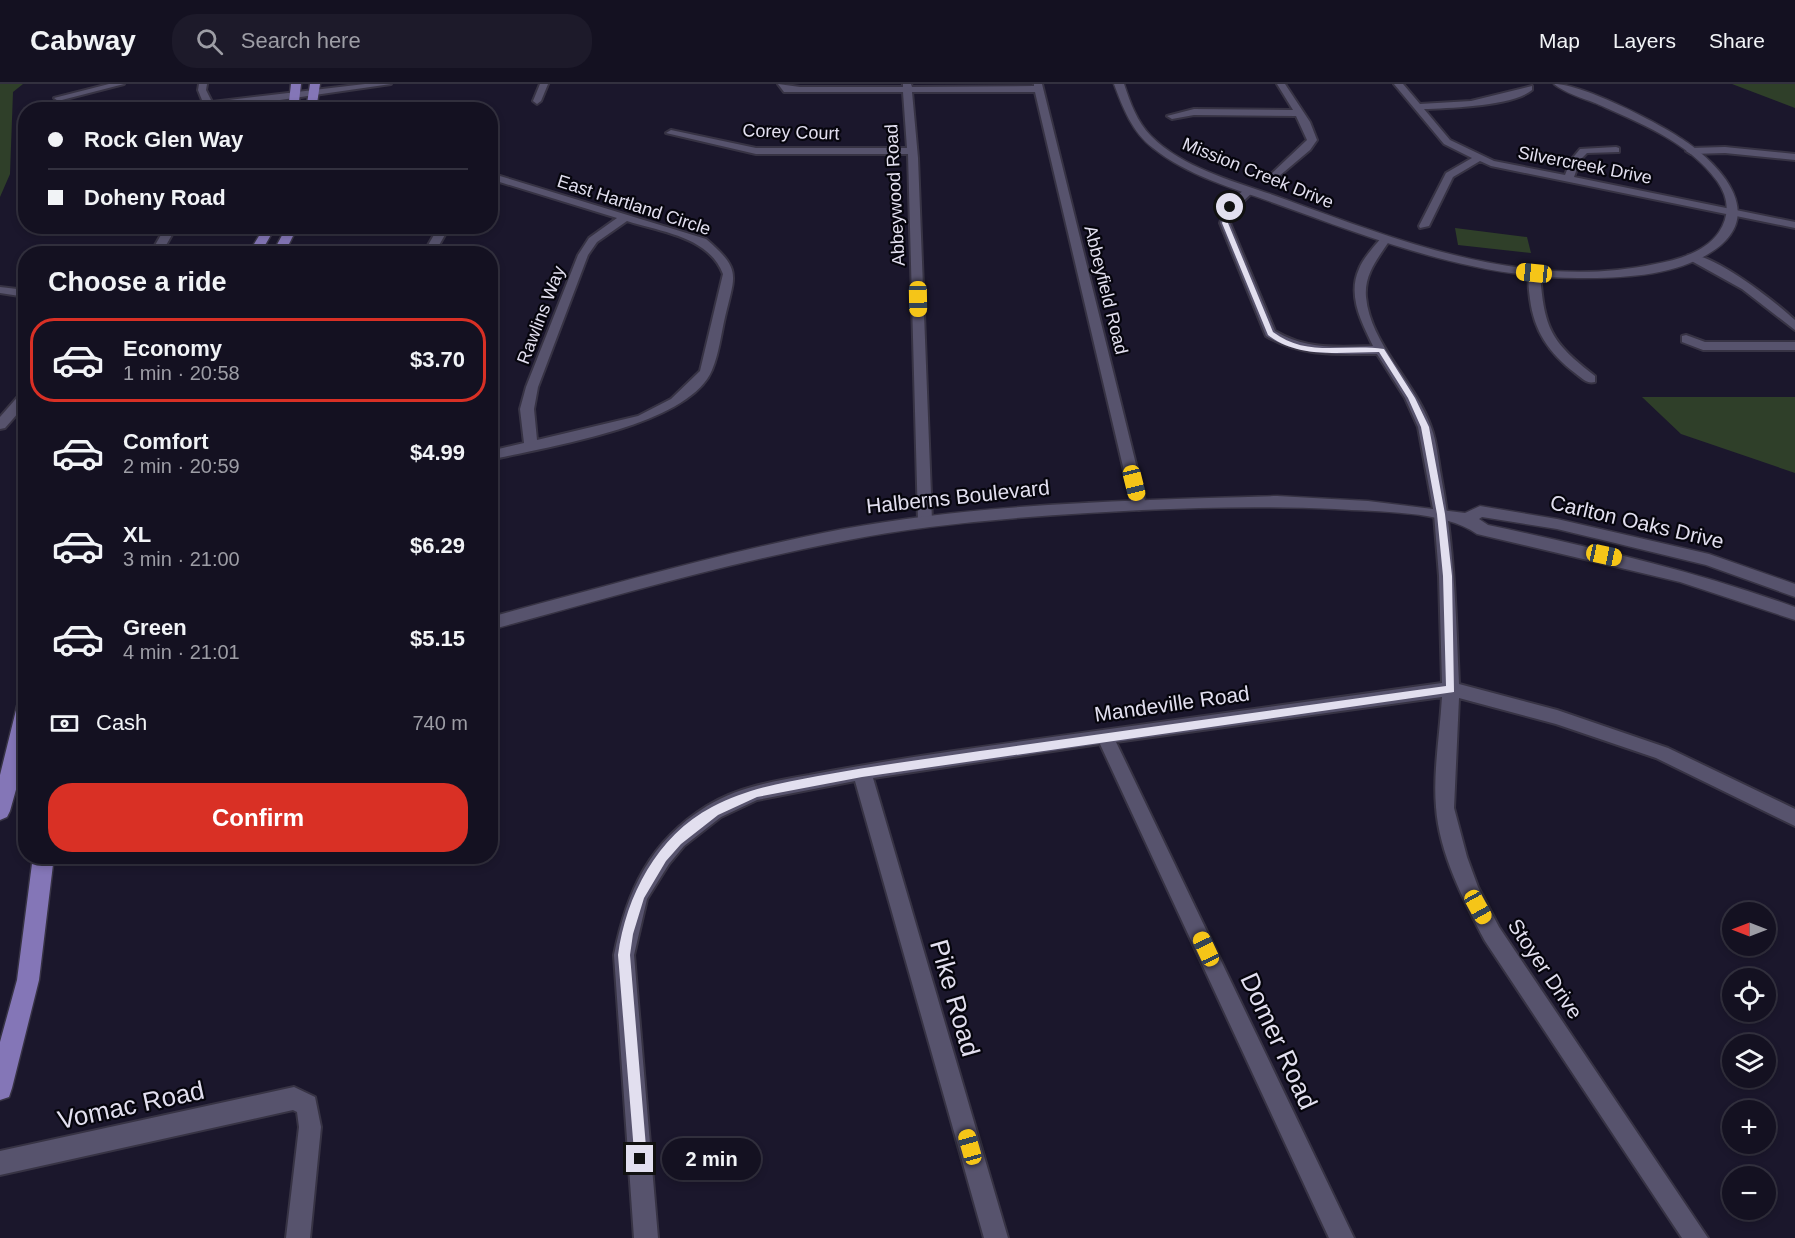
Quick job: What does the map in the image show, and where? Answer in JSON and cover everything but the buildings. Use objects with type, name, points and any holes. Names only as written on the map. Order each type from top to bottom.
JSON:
[{"type":"main road","points":[[294,102],[296,84]]},
{"type":"main road","points":[[0,811],[18,739]]},
{"type":"main road","points":[[0,1088],[28,980],[43,864]]},
{"type":"street","points":[[58,98],[120,84]]},
{"type":"street","points":[[202,84],[206,102]]},
{"type":"street","points":[[247,102],[295,96],[314,89],[387,84]]},
{"type":"street","points":[[537,101],[544,84]]},
{"type":"street","points":[[782,84],[784,89],[800,90],[1038,87]]},
{"type":"street","name":"Mission Creek Drive","points":[[1119,84],[1134,124],[1157,147],[1195,169],[1385,240],[1474,264],[1534,273],[1581,275],[1628,272],[1692,257],[1720,240],[1730,225],[1733,210]]},
{"type":"street","points":[[1275,175],[1307,148],[1312,140],[1311,132],[1281,84]]},
{"type":"street","name":"Silvercreek Drive","points":[[1398,84],[1447,142],[1479,158],[1517,170],[1733,210],[1795,225]]},
{"type":"street","points":[[1559,84],[1656,129],[1691,151],[1724,183],[1733,210]]},
{"type":"street","name":"Abbeywood Road","points":[[907,87],[912,151],[925,521]]},
{"type":"street","name":"Abbeyfield Road","points":[[1038,87],[1140,505]]},
{"type":"street","points":[[1416,107],[1472,104],[1523,93],[1529,88]]},
{"type":"street","points":[[1172,116],[1194,112],[1299,113]]},
{"type":"street","name":"Corey Court","points":[[671,133],[756,151],[912,151]]},
{"type":"street","points":[[1568,179],[1574,157],[1580,153],[1616,150]]},
{"type":"street","points":[[1691,151],[1725,150],[1795,157]]},
{"type":"street","points":[[1424,226],[1449,175],[1479,158]]},
{"type":"street","name":"East Hartland Circle","points":[[498,181],[702,241],[723,259],[729,274],[706,371],[687,393],[666,408],[642,419],[498,454]]},
{"type":"street","points":[[1250,190],[1230,207],[1225,223],[1270,333],[1282,343],[1302,350],[1381,350]]},
{"type":"street","name":"Rawlins Way","points":[[531,445],[527,409],[532,387],[583,255],[593,240],[626,217]]},
{"type":"street","name":"Stoyer Drive","points":[[1385,240],[1368,261],[1360,286],[1365,316],[1381,350],[1411,398],[1425,427],[1441,514],[1447,576],[1451,689],[1445,808],[1457,857],[1469,890],[1492,934],[1696,1238]]},
{"type":"street","points":[[1692,257],[1750,287],[1767,299],[1795,326]]},
{"type":"street","points":[[1534,273],[1537,318],[1546,337],[1561,357],[1591,379]]},
{"type":"street","points":[[0,290],[18,293]]},
{"type":"street","points":[[1686,339],[1703,346],[1795,346]]},
{"type":"street","points":[[0,402],[18,399]]},
{"type":"street","points":[[0,425],[18,404]]},
{"type":"street","name":"Halberns Boulevard","points":[[498,622],[644,582],[843,535],[925,521],[990,514],[1140,505],[1277,501],[1368,506],[1441,514]]},
{"type":"street","name":"Carlton Oaks Drive","points":[[1467,519],[1480,511],[1557,524],[1709,560],[1795,591]]},
{"type":"street","name":"Carlton Oaks Drive","points":[[1441,514],[1467,519],[1483,530],[1624,560],[1795,614]]},
{"type":"street","name":"Mandeville Road","points":[[646,1238],[624,955],[632,915],[648,878],[677,840],[714,811],[755,792],[862,772],[1451,689],[1557,717],[1662,753],[1795,818]]},
{"type":"street","name":"Domer Road","points":[[1106,736],[1342,1238]]},
{"type":"street","name":"Pike Road","points":[[862,772],[996,1238]]},
{"type":"street","name":"Vomac Road","points":[[0,1163],[294,1098],[307,1105],[310,1127],[298,1238]]},
{"type":"green space","points":[[0,84],[23,84],[13,92],[10,174],[0,197]]},
{"type":"green space","points":[[1732,84],[1795,84],[1795,108]]},
{"type":"green space","points":[[1455,228],[1527,237],[1531,253],[1458,245]]},
{"type":"green space","points":[[1642,397],[1795,397],[1795,473],[1681,434]]},
{"type":"route","points":[[640,1159],[624,955],[627,934],[639,896],[662,858],[677,840],[714,811],[755,792],[862,772],[1451,689],[1447,576],[1441,514],[1425,427],[1411,398],[1381,350],[1302,350],[1282,343],[1270,333],[1225,223],[1230,207]]}]
